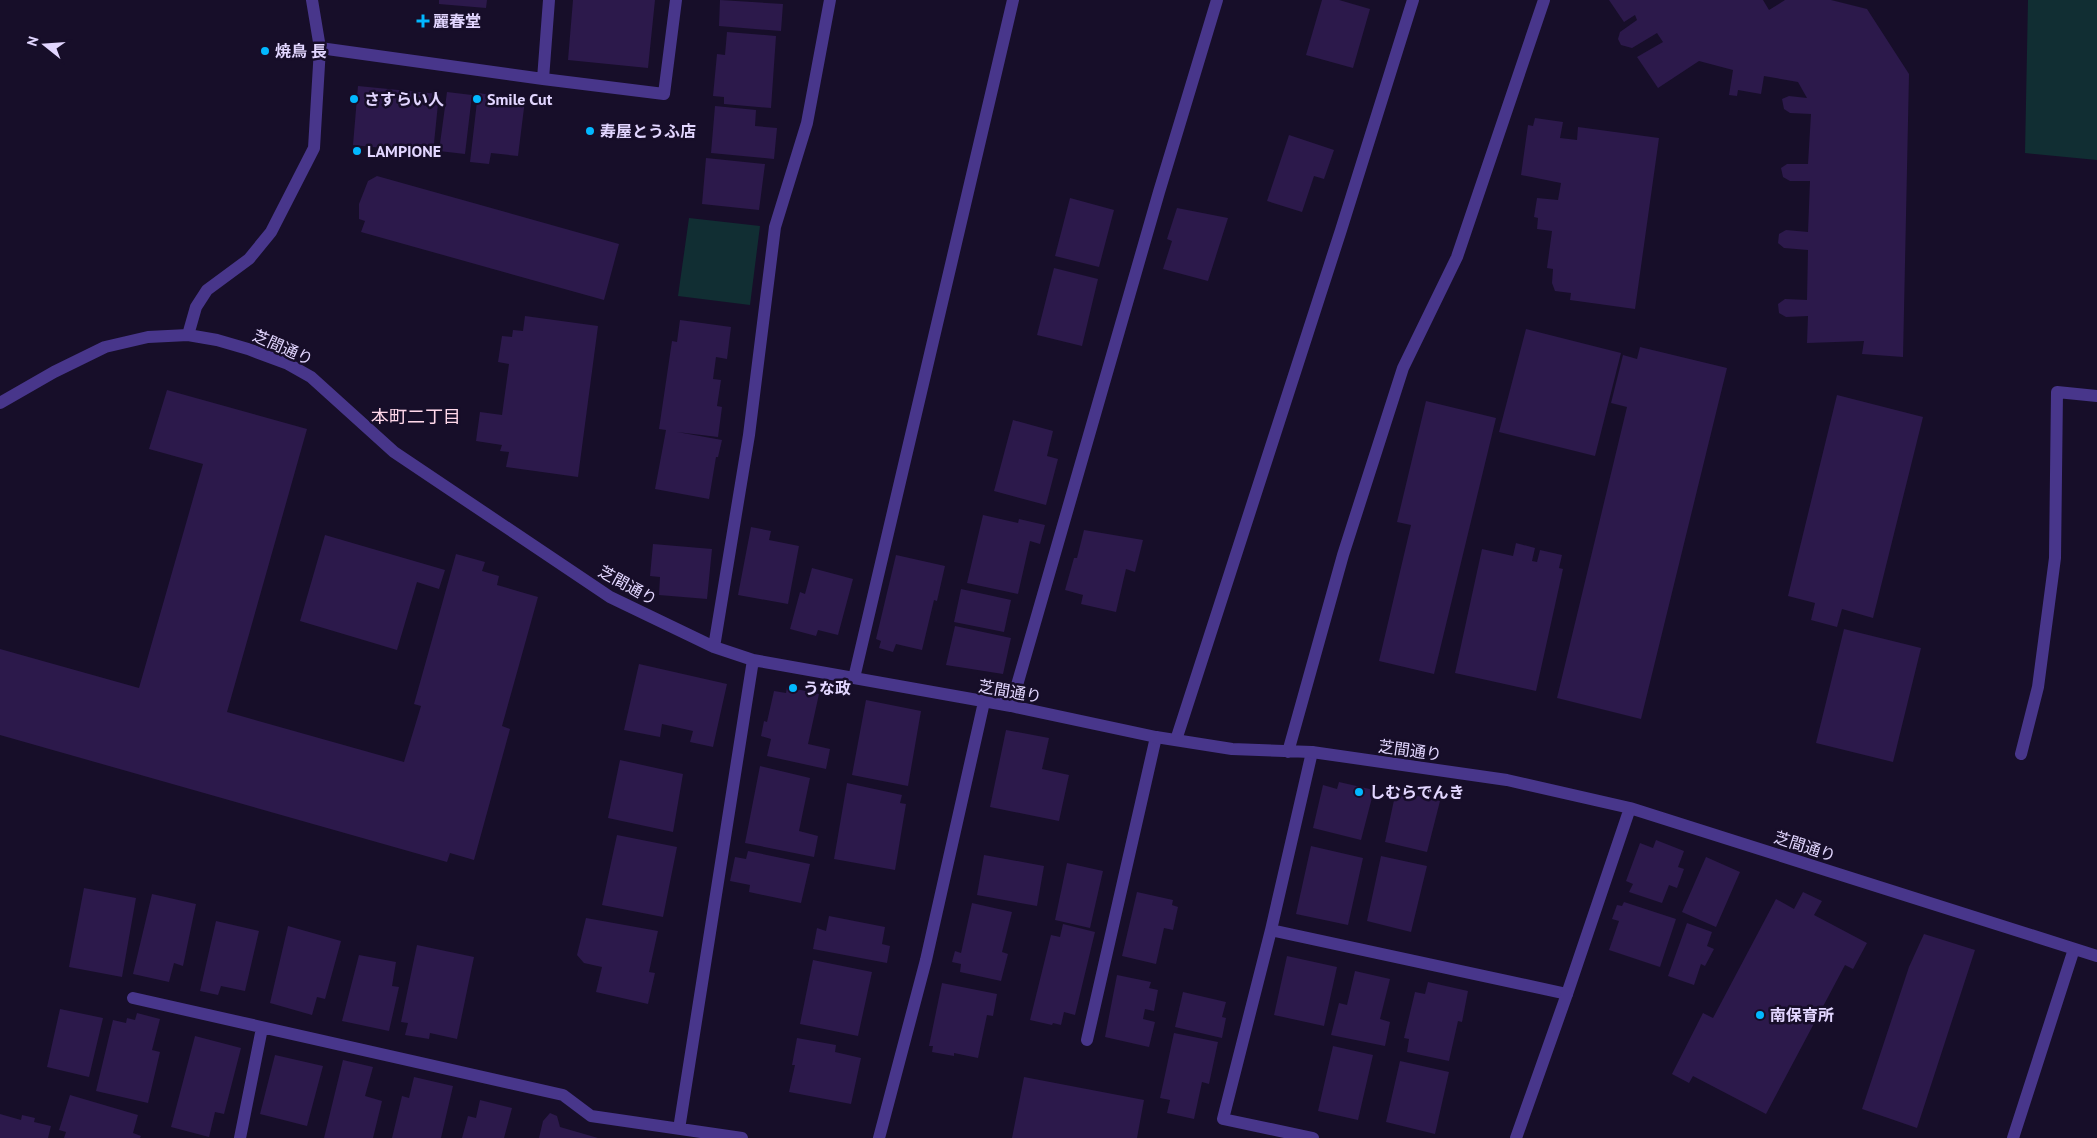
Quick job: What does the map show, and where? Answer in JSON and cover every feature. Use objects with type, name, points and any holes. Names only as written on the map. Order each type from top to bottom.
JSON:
[{"type":"street","points":[[188,335],[196,307],[207,290],[249,259],[271,232],[314,148],[320,48],[312,0]]},
{"type":"street","points":[[543,79],[549,0]]},
{"type":"street","points":[[320,48],[664,94],[676,0]]},
{"type":"street","points":[[714,647],[749,435],[775,227],[807,123],[830,0]]},
{"type":"street","points":[[854,678],[1013,0]]},
{"type":"street","points":[[1011,706],[1159,192],[1217,0]]},
{"type":"street","points":[[1176,740],[1341,230],[1412,0]]},
{"type":"street","points":[[1288,752],[1344,555],[1403,368],[1458,257],[1544,0]]},
{"type":"street","name":"芝間通り","points":[[0,404],[54,372],[105,347],[148,337],[188,335],[217,340],[288,364],[311,377],[394,452],[610,597],[714,647],[753,660],[1011,706],[1156,737],[1232,749],[1312,752],[1507,780],[1630,808],[2097,956]]},
{"type":"street","points":[[2021,754],[2038,687],[2055,558],[2058,392],[2097,396]]},
{"type":"street","points":[[679,1129],[753,660]]},
{"type":"street","points":[[879,1138],[926,960],[984,702]]},
{"type":"street","points":[[1087,1040],[1156,737]]},
{"type":"street","points":[[1312,752],[1271,930],[1223,1119],[1313,1138]]},
{"type":"street","points":[[1516,1138],[1568,994],[1630,808]]},
{"type":"street","points":[[1271,930],[1568,994]]},
{"type":"street","points":[[2013,1138],[2074,949]]},
{"type":"street","points":[[132,998],[563,1095],[591,1116],[742,1138]]},
{"type":"street","points":[[240,1138],[262,1028]]},
{"type":"green space","points":[[2028,0],[2097,0],[2097,160],[2025,153]]},
{"type":"green space","points":[[689,218],[760,226],[750,305],[678,296]]},
{"type":"building","points":[[439,0],[487,0],[486,8],[439,4]]},
{"type":"building","points":[[573,0],[655,0],[648,68],[568,60]]},
{"type":"building","points":[[720,0],[783,4],[781,31],[719,26]]},
{"type":"building","points":[[1322,0],[1339,0],[1370,9],[1353,68],[1306,55]]},
{"type":"building","points":[[1609,0],[1763,0],[1769,10],[1785,0],[1831,0],[1867,9],[1909,74],[1903,357],[1862,354],[1864,341],[1807,343],[1808,316],[1786,317],[1779,313],[1778,304],[1785,299],[1807,300],[1808,250],[1784,248],[1778,243],[1779,234],[1786,230],[1808,232],[1810,181],[1790,181],[1783,177],[1781,168],[1787,164],[1808,164],[1811,114],[1790,113],[1784,109],[1782,99],[1789,96],[1807,98],[1798,82],[1764,76],[1761,94],[1738,90],[1737,96],[1729,95],[1733,70],[1699,61],[1658,88],[1637,57],[1663,42],[1657,33],[1632,48],[1621,45],[1618,39],[1620,32],[1637,20],[1635,15],[1624,22]]},
{"type":"building","points":[[727,32],[776,36],[771,108],[724,104],[724,97],[713,96],[717,54],[725,55]]},
{"type":"building","points":[[358,86],[439,94],[433,153],[353,145]]},
{"type":"building","points":[[447,92],[472,95],[465,154],[439,151]]},
{"type":"building","points":[[478,93],[525,100],[518,156],[491,153],[489,164],[470,162]]},
{"type":"building","points":[[715,106],[756,110],[755,126],[777,128],[774,159],[711,153]]},
{"type":"building","points":[[1535,118],[1563,122],[1560,138],[1577,140],[1578,127],[1659,138],[1635,309],[1570,300],[1571,293],[1555,291],[1552,283],[1553,269],[1547,268],[1552,231],[1537,229],[1538,218],[1534,217],[1537,198],[1558,200],[1561,183],[1521,175],[1528,125],[1533,126]]},
{"type":"building","points":[[1289,135],[1334,150],[1324,179],[1314,176],[1302,212],[1267,201]]},
{"type":"building","points":[[706,158],[765,164],[759,210],[702,204]]},
{"type":"building","points":[[377,176],[619,244],[604,300],[361,232],[365,221],[359,219],[359,204],[368,181]]},
{"type":"building","points":[[1070,198],[1114,210],[1099,267],[1055,256]]},
{"type":"building","points":[[1177,208],[1228,218],[1208,281],[1163,269],[1172,241],[1167,239]]},
{"type":"building","points":[[1054,268],[1098,279],[1082,346],[1037,335]]},
{"type":"building","points":[[525,316],[598,326],[578,477],[506,467],[509,452],[500,451],[502,445],[476,441],[480,412],[502,415],[509,364],[498,362],[502,336],[512,337],[513,330],[523,331]]},
{"type":"building","points":[[680,320],[731,327],[727,359],[716,357],[713,379],[721,380],[717,406],[722,407],[718,437],[677,432],[722,440],[718,457],[716,457],[709,499],[655,489],[666,430],[659,429],[672,341],[677,342]]},
{"type":"building","points":[[1526,329],[1621,353],[1595,456],[1499,432]]},
{"type":"building","points":[[1640,347],[1727,368],[1641,719],[1557,698],[1627,407],[1611,403],[1623,355],[1637,359]]},
{"type":"building","points":[[167,390],[307,429],[227,712],[404,762],[421,706],[414,704],[456,554],[485,562],[482,571],[499,576],[497,585],[538,597],[502,726],[510,729],[474,860],[450,853],[447,862],[0,735],[0,649],[139,688],[203,464],[149,449]]},
{"type":"building","points":[[1837,395],[1923,417],[1873,618],[1842,609],[1837,627],[1811,620],[1815,603],[1788,596]]},
{"type":"building","points":[[1426,401],[1496,418],[1434,674],[1379,661],[1411,525],[1397,522]]},
{"type":"building","points":[[1013,420],[1053,431],[1047,456],[1058,459],[1046,505],[994,491]]},
{"type":"building","points":[[983,515],[1018,523],[1019,519],[1045,525],[1040,544],[1030,541],[1018,594],[967,583]]},
{"type":"building","points":[[751,527],[771,531],[769,540],[799,546],[788,604],[738,595]]},
{"type":"building","points":[[1084,530],[1143,540],[1135,572],[1126,569],[1116,612],[1081,604],[1083,595],[1065,590],[1074,558],[1077,558]]},
{"type":"building","points":[[325,535],[445,570],[439,589],[417,582],[397,650],[300,621]]},
{"type":"building","points":[[1516,543],[1535,548],[1532,561],[1537,562],[1540,550],[1562,555],[1559,568],[1563,569],[1536,691],[1455,673],[1482,549],[1513,556]]},
{"type":"building","points":[[653,544],[712,549],[707,599],[659,595],[660,577],[650,576]]},
{"type":"building","points":[[896,555],[945,566],[937,601],[934,600],[922,650],[896,644],[893,652],[879,648],[881,641],[876,639]]},
{"type":"building","points":[[812,568],[853,579],[838,635],[818,630],[816,636],[790,629],[800,592],[805,594]]},
{"type":"building","points":[[961,589],[1011,600],[1004,632],[954,622]]},
{"type":"building","points":[[955,626],[1011,638],[1003,674],[946,665]]},
{"type":"building","points":[[1844,629],[1921,648],[1893,762],[1816,743]]},
{"type":"building","points":[[639,664],[727,684],[713,747],[690,742],[693,731],[662,724],[660,737],[624,730]]},
{"type":"building","points":[[787,687],[819,694],[808,744],[830,749],[826,769],[767,756],[771,739],[761,736],[764,721],[767,722],[774,691],[786,693]]},
{"type":"building","points":[[866,700],[921,711],[908,786],[852,775]]},
{"type":"building","points":[[1006,730],[1049,738],[1042,769],[1069,775],[1059,821],[990,807]]},
{"type":"building","points":[[620,760],[683,774],[673,832],[608,818]]},
{"type":"building","points":[[760,766],[810,778],[799,831],[818,836],[814,857],[745,843]]},
{"type":"building","points":[[1339,782],[1374,790],[1361,840],[1313,828],[1323,785],[1337,789]]},
{"type":"building","points":[[847,783],[902,795],[900,803],[906,804],[895,870],[834,859]]},
{"type":"building","points":[[1396,791],[1440,801],[1427,852],[1385,842]]},
{"type":"building","points":[[617,835],[677,847],[663,917],[602,905]]},
{"type":"building","points":[[1656,840],[1684,851],[1678,867],[1684,869],[1677,888],[1669,885],[1662,903],[1629,892],[1633,884],[1626,881],[1640,843],[1653,848]]},
{"type":"building","points":[[1311,846],[1363,858],[1348,925],[1296,914]]},
{"type":"building","points":[[748,851],[810,864],[801,903],[749,892],[750,885],[730,881],[735,857],[746,859]]},
{"type":"building","points":[[984,855],[1044,866],[1037,906],[977,895]]},
{"type":"building","points":[[1381,856],[1427,866],[1411,932],[1367,921]]},
{"type":"building","points":[[1706,857],[1740,872],[1716,927],[1682,912]]},
{"type":"building","points":[[1067,863],[1103,871],[1090,928],[1055,920]]},
{"type":"building","points":[[84,888],[136,898],[122,977],[69,967]]},
{"type":"building","points":[[1137,892],[1173,900],[1172,905],[1178,907],[1173,930],[1164,928],[1156,964],[1122,956]]},
{"type":"building","name":"南保育所","points":[[1803,892],[1822,901],[1814,915],[1867,943],[1853,969],[1845,965],[1766,1114],[1693,1076],[1689,1083],[1672,1074],[1703,1013],[1713,1018],[1776,899],[1794,909]]},
{"type":"building","points":[[152,894],[196,904],[183,966],[174,963],[169,982],[133,974]]},
{"type":"building","points":[[1624,902],[1676,919],[1660,967],[1609,950],[1619,921],[1612,919],[1617,905],[1622,906]]},
{"type":"building","points":[[972,903],[1012,912],[1002,952],[1008,954],[1001,981],[960,972],[961,964],[952,962],[955,951],[961,953]]},
{"type":"building","points":[[829,916],[885,927],[882,944],[890,946],[887,963],[813,949],[817,928],[826,931]]},
{"type":"building","points":[[586,918],[658,931],[649,972],[655,973],[648,1004],[596,992],[602,967],[584,963],[577,955]]},
{"type":"building","points":[[216,921],[259,931],[245,991],[221,986],[218,995],[200,991]]},
{"type":"building","points":[[1687,923],[1712,932],[1707,946],[1714,949],[1705,966],[1701,964],[1694,985],[1668,976]]},
{"type":"building","points":[[1063,924],[1095,932],[1075,1015],[1064,1012],[1061,1025],[1053,1023],[1052,1025],[1030,1020],[1051,935],[1060,937]]},
{"type":"building","points":[[288,926],[341,941],[325,999],[317,997],[312,1015],[270,1003]]},
{"type":"building","points":[[1924,934],[1975,950],[1917,1128],[1862,1109],[1909,967]]},
{"type":"building","points":[[417,945],[474,957],[457,1039],[430,1033],[429,1039],[405,1035],[408,1023],[401,1022]]},
{"type":"building","points":[[359,955],[396,962],[392,986],[399,987],[389,1031],[342,1021]]},
{"type":"building","points":[[1287,956],[1337,967],[1324,1026],[1274,1015]]},
{"type":"building","points":[[813,960],[872,972],[858,1036],[800,1024]]},
{"type":"building","points":[[1355,971],[1390,979],[1380,1019],[1390,1022],[1385,1046],[1331,1035],[1339,1003],[1347,1005]]},
{"type":"building","points":[[1117,975],[1151,982],[1149,988],[1158,990],[1154,1011],[1145,1009],[1143,1019],[1155,1022],[1149,1047],[1105,1037]]},
{"type":"building","points":[[1428,982],[1468,991],[1462,1022],[1458,1021],[1449,1061],[1407,1052],[1409,1039],[1404,1038],[1415,992],[1425,994]]},
{"type":"building","points":[[942,983],[997,994],[993,1016],[987,1015],[978,1058],[954,1053],[954,1056],[932,1052],[933,1046],[929,1046]]},
{"type":"building","points":[[1183,992],[1226,1002],[1222,1017],[1226,1018],[1222,1038],[1175,1027]]},
{"type":"building","points":[[60,1009],[103,1018],[89,1077],[47,1067]]},
{"type":"building","points":[[137,1013],[160,1019],[152,1050],[160,1052],[148,1103],[96,1091],[113,1020],[126,1023],[127,1018],[135,1020]]},
{"type":"building","points":[[1174,1033],[1218,1042],[1209,1084],[1202,1082],[1194,1119],[1167,1113],[1170,1100],[1160,1098]]},
{"type":"building","points":[[195,1036],[241,1048],[224,1114],[215,1112],[209,1137],[171,1127]]},
{"type":"building","points":[[797,1038],[836,1045],[835,1052],[861,1058],[851,1104],[789,1092],[795,1065],[792,1065]]},
{"type":"building","points":[[1333,1046],[1373,1055],[1358,1120],[1318,1111]]},
{"type":"building","points":[[275,1055],[323,1066],[307,1126],[260,1114]]},
{"type":"building","points":[[343,1060],[373,1067],[365,1096],[382,1101],[373,1138],[324,1138]]},
{"type":"building","points":[[1400,1061],[1449,1072],[1435,1134],[1386,1122]]},
{"type":"building","points":[[414,1077],[453,1086],[441,1138],[392,1138],[402,1096],[409,1098]]},
{"type":"building","points":[[1024,1077],[1144,1100],[1137,1138],[1012,1138]]},
{"type":"building","points":[[70,1095],[138,1115],[133,1133],[141,1136],[140,1138],[64,1138],[66,1132],[59,1130]]},
{"type":"building","points":[[480,1100],[512,1108],[504,1138],[462,1138],[468,1116],[476,1118]]},
{"type":"building","points":[[550,1113],[557,1116],[560,1127],[598,1138],[539,1138],[543,1121]]},
{"type":"building","points":[[0,1114],[21,1120],[22,1115],[35,1118],[34,1122],[51,1126],[48,1138],[0,1138]]},
{"type":"place","name":"麗春堂","points":[[423,21]]},
{"type":"place","name":"焼鳥 長","points":[[265,51]]},
{"type":"place","name":"さすらい人","points":[[354,99]]},
{"type":"place","name":"Smile Cut","points":[[477,99]]},
{"type":"place","name":"寿屋とうふ店","points":[[590,131]]},
{"type":"place","name":"LAMPIONE","points":[[357,151]]},
{"type":"place","name":"うな政","points":[[793,688]]},
{"type":"place","name":"しむらでんき","points":[[1359,792]]},
{"type":"place","name":"南保育所","points":[[1760,1015]]},
{"type":"district","name":"本町二丁目","points":[[416,416]]}]
